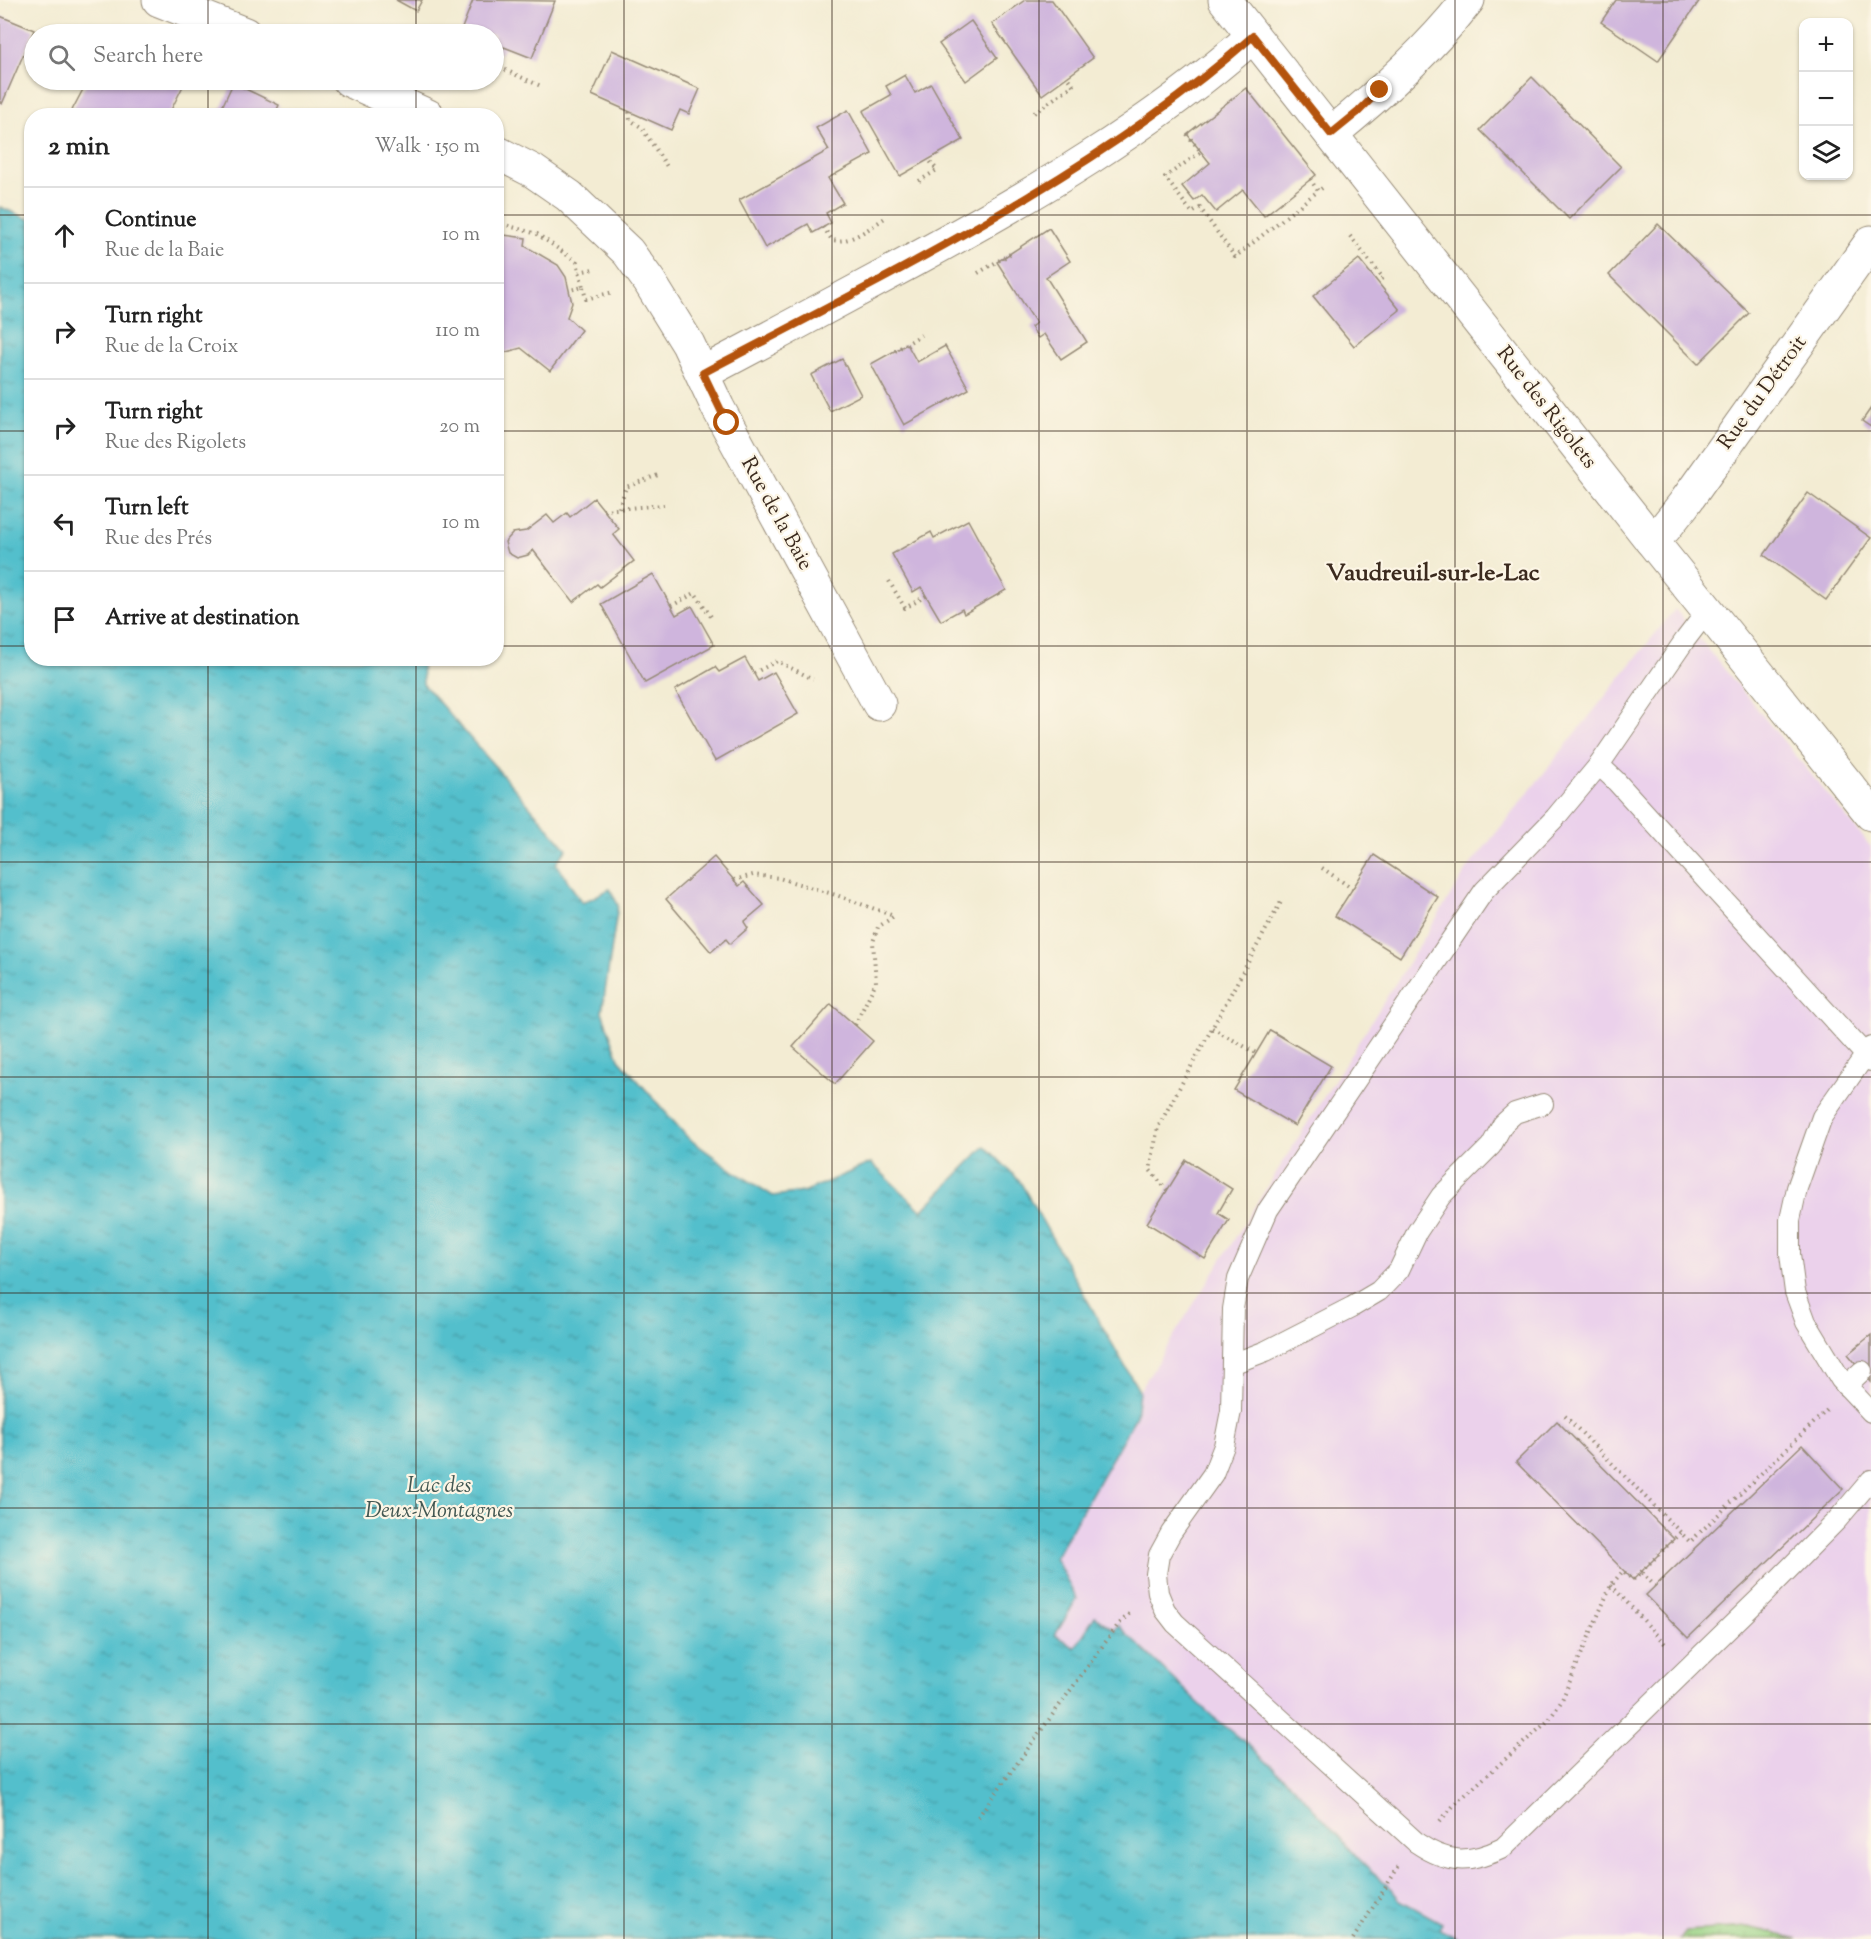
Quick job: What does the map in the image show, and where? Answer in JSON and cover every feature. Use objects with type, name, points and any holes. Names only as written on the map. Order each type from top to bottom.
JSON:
[{"type":"street","points":[[159,0],[220,24]]},
{"type":"street","name":"Rue des Rigolets","points":[[1225,0],[1650,540],[1871,814]]},
{"type":"street","points":[[1331,134],[1358,112],[1427,47],[1468,0]]},
{"type":"street","points":[[703,373],[950,240],[1094,156],[1188,90],[1253,36]]},
{"type":"street","points":[[371,90],[410,108]]},
{"type":"street","name":"Rue de la Baie","points":[[504,156],[533,171],[569,196],[628,252],[671,316],[703,373],[718,408],[879,704]]},
{"type":"street","name":"Rue du Détroit","points":[[1650,540],[1665,528],[1684,504],[1871,242]]},
{"type":"lane","points":[[1709,613],[1685,640],[1599,765],[1555,819],[1484,891],[1268,1210],[1238,1279],[1233,1309],[1231,1411],[1224,1446],[1213,1474],[1171,1533],[1159,1555],[1156,1574],[1158,1593],[1165,1610],[1175,1623],[1417,1843],[1434,1854],[1448,1859],[1471,1858],[1503,1848],[1837,1520],[1871,1480]]},
{"type":"lane","points":[[1599,765],[1869,1054],[1822,1117],[1797,1188],[1790,1220],[1790,1254],[1795,1292],[1811,1331],[1846,1386],[1871,1412]]},
{"type":"lane","points":[[1232,1364],[1266,1351],[1379,1291],[1400,1270],[1417,1233],[1441,1196],[1491,1146],[1503,1124],[1515,1113],[1543,1104]]},
{"type":"lane","points":[[1846,1386],[1862,1371]]},
{"type":"path","points":[[504,69],[543,87]]},
{"type":"path","points":[[1035,113],[1073,85],[1067,77]]},
{"type":"path","points":[[630,112],[630,120],[641,127],[668,168]]},
{"type":"path","points":[[1201,152],[1165,177],[1192,213],[1200,208],[1235,257],[1318,191]]},
{"type":"path","points":[[920,182],[937,170],[929,160]]},
{"type":"path","points":[[823,227],[832,240],[841,242],[885,218]]},
{"type":"path","points":[[504,225],[537,234],[578,262],[586,298],[614,292],[613,286]]},
{"type":"path","points":[[1350,236],[1383,278],[1377,281]]},
{"type":"path","points":[[978,273],[1010,254]]},
{"type":"path","points":[[579,272],[598,268]]},
{"type":"path","points":[[570,290],[583,287]]},
{"type":"path","points":[[895,351],[921,335]]},
{"type":"path","points":[[619,508],[626,487],[661,474]]},
{"type":"path","points":[[603,510],[664,505]]},
{"type":"path","points":[[889,581],[905,608],[926,596]]},
{"type":"path","points":[[671,606],[695,593],[712,618]]},
{"type":"path","points":[[754,673],[777,661],[813,679]]},
{"type":"path","points":[[1322,868],[1353,889]]},
{"type":"path","points":[[734,880],[753,875],[779,878],[837,895],[894,916],[878,927],[873,942],[876,982],[855,1025]]},
{"type":"path","points":[[1167,1190],[1150,1170],[1158,1127],[1281,902]]},
{"type":"path","points":[[1212,1028],[1256,1053]]},
{"type":"path","points":[[1565,1416],[1690,1542],[1832,1406]]},
{"type":"path","points":[[1438,1823],[1455,1804],[1549,1720],[1561,1702],[1611,1585],[1623,1571],[1633,1580],[1680,1533]]},
{"type":"path","points":[[1641,1572],[1655,1586]]},
{"type":"path","points":[[1611,1585],[1688,1668]]},
{"type":"path","points":[[978,1817],[1118,1625]]},
{"type":"path","points":[[1353,1939],[1400,1864]]},
{"type":"shaded area","points":[[1675,609],[1871,847],[1871,1939],[789,1939],[1055,1558],[1136,1416],[1139,1391],[1468,868]]},
{"type":"green space","points":[[1748,1927],[1797,1939],[1680,1939],[1686,1931]]},
{"type":"water","name":"Lac des Deux-Montagnes","points":[[0,207],[24,217],[24,666],[422,666],[423,684],[567,849],[556,863],[582,903],[610,889],[618,905],[602,1012],[619,1059],[688,1138],[773,1196],[804,1192],[871,1163],[922,1211],[985,1146],[1019,1180],[1139,1391],[1136,1416],[1055,1558],[1077,1599],[1055,1635],[1075,1648],[1095,1616],[1114,1630],[1118,1625],[1212,1716],[1243,1740],[1298,1791],[1369,1870],[1387,1884],[1400,1900],[1442,1923],[1439,1929],[1459,1939],[0,1939]]},
{"type":"building","points":[[396,0],[422,0],[416,11]]},
{"type":"building","points":[[473,0],[555,1],[532,58],[504,47],[504,24],[464,24]]},
{"type":"building","points":[[1025,0],[1052,0],[1093,58],[1042,95],[992,24]]},
{"type":"building","points":[[1616,0],[1700,0],[1658,61],[1601,22]]},
{"type":"building","points":[[0,16],[24,26],[24,53],[2,104],[0,103]]},
{"type":"building","points":[[971,21],[997,58],[966,81],[939,44]]},
{"type":"building","points":[[612,50],[700,89],[689,114],[680,110],[671,130],[592,95]]},
{"type":"building","points":[[905,75],[915,93],[931,84],[963,140],[900,176],[863,111],[891,95],[886,86]]},
{"type":"building","points":[[1532,77],[1621,167],[1569,219],[1480,130]]},
{"type":"building","points":[[1246,88],[1316,175],[1264,216],[1243,190],[1216,212],[1202,195],[1194,201],[1182,186],[1210,163],[1187,134]]},
{"type":"building","points":[[83,90],[181,90],[172,108],[73,108]]},
{"type":"building","points":[[230,90],[248,90],[279,105],[278,108],[222,108]]},
{"type":"building","points":[[848,110],[872,154],[828,178],[843,203],[826,213],[831,223],[813,233],[808,224],[765,248],[739,200],[829,150],[816,128]]},
{"type":"building","points":[[1658,224],[1749,313],[1698,364],[1609,275]]},
{"type":"building","points":[[1049,228],[1070,261],[1046,277],[1087,342],[1061,359],[1044,334],[1038,338],[1031,327],[1036,323],[997,262]]},
{"type":"building","points":[[504,235],[526,238],[525,246],[558,265],[566,277],[572,303],[567,317],[581,330],[550,371],[521,348],[504,353]]},
{"type":"building","points":[[1359,259],[1400,310],[1354,346],[1313,296]]},
{"type":"building","points":[[907,344],[917,362],[945,346],[969,389],[904,425],[871,364]]},
{"type":"building","points":[[842,359],[861,395],[830,411],[811,375]]},
{"type":"building","points":[[1871,408],[1871,427],[1862,421]]},
{"type":"building","points":[[1808,493],[1871,538],[1826,600],[1764,555]]},
{"type":"building","points":[[594,498],[619,529],[613,534],[634,561],[600,587],[597,584],[573,602],[533,550],[528,555],[517,558],[508,553],[505,542],[513,533],[526,531],[547,515],[554,523],[567,513],[570,517]]},
{"type":"building","points":[[968,520],[1006,590],[964,614],[962,609],[941,621],[921,587],[913,592],[892,554],[931,532],[934,538]]},
{"type":"building","points":[[653,574],[676,615],[692,606],[714,645],[645,683],[601,604]]},
{"type":"building","points":[[745,658],[758,681],[774,672],[798,714],[715,761],[675,690],[715,667],[719,672]]},
{"type":"building","points":[[1374,855],[1438,897],[1400,957],[1335,916]]},
{"type":"building","points":[[714,857],[739,886],[744,882],[764,905],[744,922],[748,928],[730,944],[726,939],[711,952],[666,899]]},
{"type":"building","points":[[831,1004],[873,1041],[835,1084],[793,1047]]},
{"type":"building","points":[[1270,1030],[1331,1066],[1295,1126],[1234,1090]]},
{"type":"building","points":[[1186,1160],[1232,1189],[1218,1213],[1229,1220],[1205,1259],[1147,1223]]},
{"type":"building","points":[[1871,1335],[1871,1382],[1848,1354]]},
{"type":"building","points":[[1557,1421],[1674,1539],[1633,1580],[1516,1462]]},
{"type":"building","points":[[1802,1445],[1843,1489],[1688,1638],[1646,1595]]},
{"type":"district","name":"Vaudreuil-sur-le-Lac","points":[[1433,574]]},
{"type":"route","points":[[727,423],[703,373],[950,240],[1094,156],[1188,90],[1253,36],[1331,134],[1380,90]]}]
